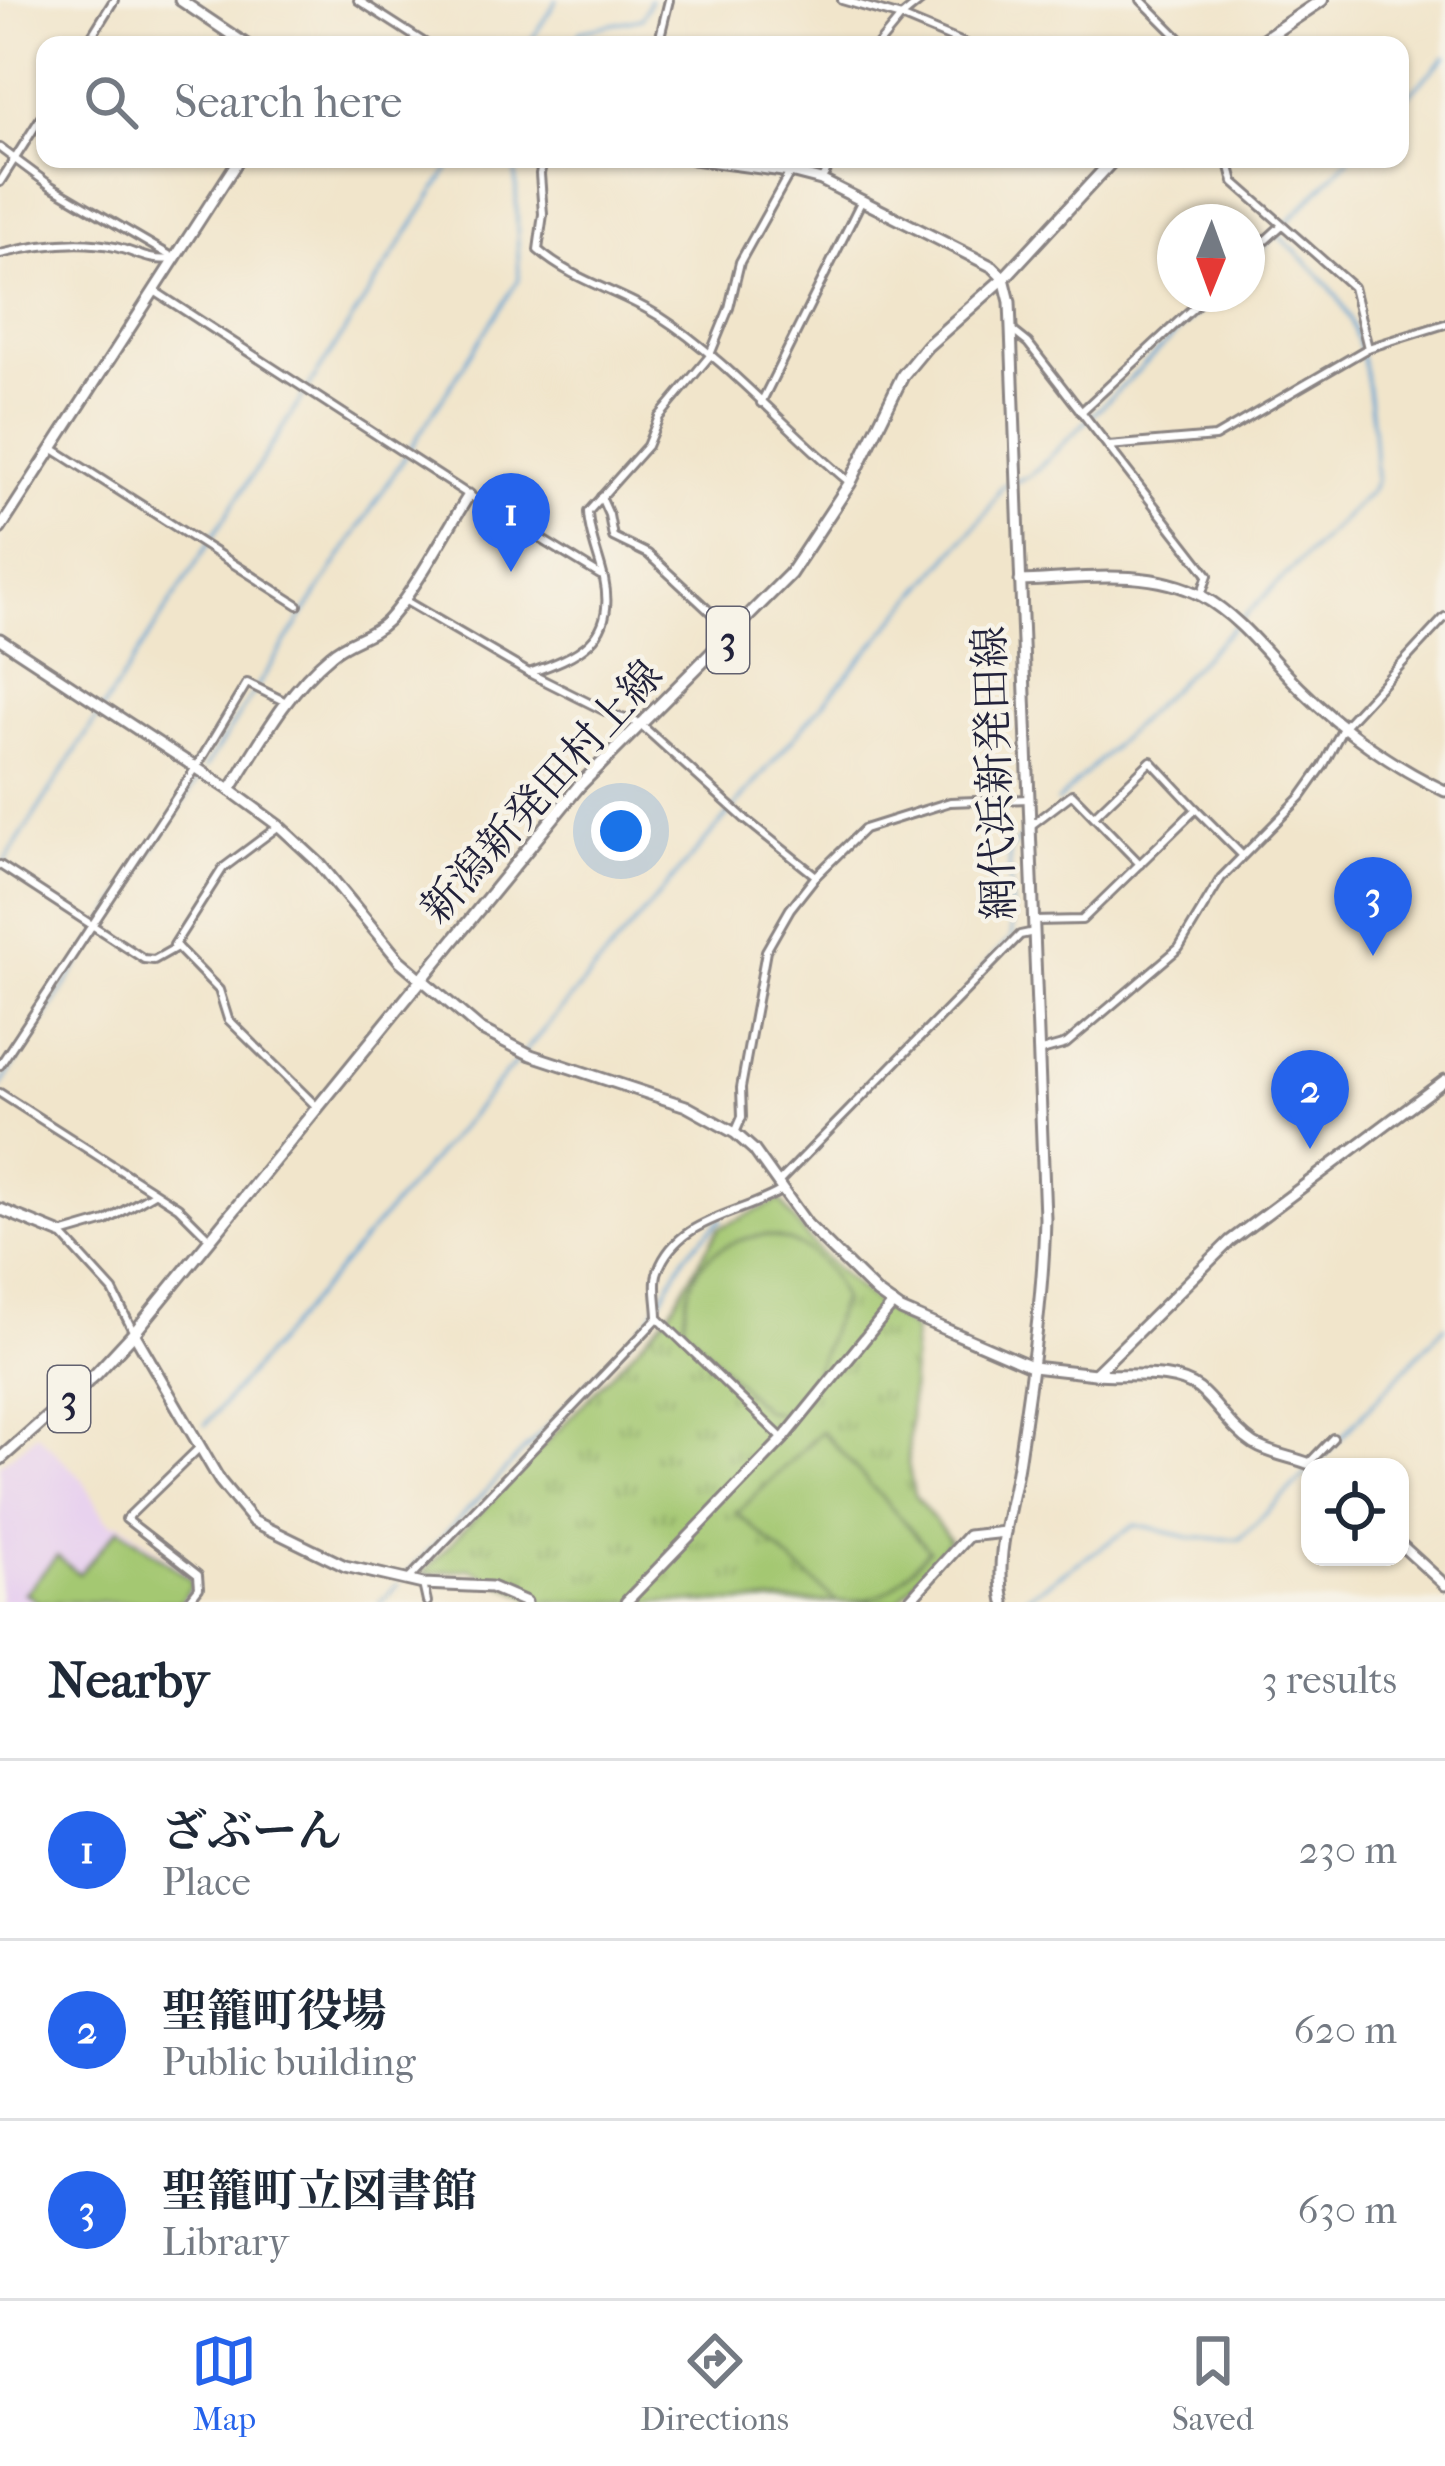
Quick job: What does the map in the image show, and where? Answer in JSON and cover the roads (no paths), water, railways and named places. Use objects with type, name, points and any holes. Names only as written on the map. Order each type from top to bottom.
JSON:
[{"type":"main road","points":[[1268,36],[1322,0]]},
{"type":"main road","name":"新潟新発田村上線","points":[[0,1459],[96,1374],[134,1333],[579,786],[790,574],[850,483],[904,375],[927,346],[1004,278],[1106,168]]},
{"type":"street","points":[[92,36],[114,0]]},
{"type":"street","points":[[180,0],[234,36]]},
{"type":"street","points":[[358,0],[414,36]]},
{"type":"street","points":[[660,36],[669,0]]},
{"type":"street","points":[[842,0],[946,36]]},
{"type":"street","points":[[885,36],[922,0]]},
{"type":"street","points":[[1142,0],[1177,36]]},
{"type":"street","points":[[0,182],[36,126]]},
{"type":"street","points":[[0,148],[51,186],[174,258]]},
{"type":"street","points":[[0,529],[233,168]]},
{"type":"street","points":[[541,168],[538,250],[561,267],[662,317],[850,483]]},
{"type":"street","points":[[760,168],[821,181],[863,199],[993,267],[1004,278]]},
{"type":"street","points":[[821,181],[829,168]]},
{"type":"street","points":[[1230,168],[1234,182],[1354,287],[1368,348]]},
{"type":"street","points":[[530,673],[571,658],[597,635],[606,606],[604,577],[588,512],[647,446],[659,417],[709,357],[729,308],[740,262],[790,172]]},
{"type":"street","points":[[761,404],[863,199]]},
{"type":"street","points":[[1265,241],[1281,226]]},
{"type":"street","points":[[0,254],[36,245],[105,246],[154,261],[174,258]]},
{"type":"street","name":"網代浜新発田線","points":[[1004,278],[1013,331],[1045,1236],[1033,1367],[1001,1565],[1004,1602]]},
{"type":"street","points":[[156,292],[604,577]]},
{"type":"street","points":[[1081,412],[1189,312]]},
{"type":"street","points":[[1108,446],[1215,437],[1368,348],[1445,324]]},
{"type":"street","points":[[1013,331],[1028,343],[1208,575],[1201,596]]},
{"type":"street","points":[[52,448],[298,604]]},
{"type":"street","points":[[230,790],[286,702],[333,653],[385,623],[469,495]]},
{"type":"street","points":[[601,496],[613,537],[648,554],[734,634]]},
{"type":"street","points":[[1020,581],[1151,580],[1201,596],[1238,621],[1301,689],[1344,726],[1445,790]]},
{"type":"street","points":[[402,599],[530,673],[638,723],[816,876]]},
{"type":"street","points":[[1039,1052],[1066,1044],[1179,948],[1221,878],[1314,781],[1344,726],[1445,617]]},
{"type":"street","points":[[0,639],[197,766],[279,826],[336,882],[419,981],[506,1046],[686,1106],[735,1133],[754,1150],[807,1224],[892,1304],[1033,1367],[1186,1383],[1259,1447],[1301,1461]]},
{"type":"street","points":[[0,1065],[247,683],[286,702]]},
{"type":"street","points":[[1094,816],[1150,761],[1242,855]]},
{"type":"street","points":[[1030,826],[1070,794],[1140,863]]},
{"type":"street","points":[[735,1133],[742,1118],[741,1088],[766,951],[790,908],[816,876],[864,829],[950,802],[1029,799]]},
{"type":"street","points":[[783,1438],[658,1318],[657,1273],[673,1247],[697,1223],[754,1207],[781,1186],[1020,935],[1034,927],[1082,920],[1196,809]]},
{"type":"street","points":[[279,826],[223,868],[174,945],[219,991],[228,1019],[316,1107]]},
{"type":"street","points":[[0,865],[149,960],[177,947]]},
{"type":"street","points":[[1095,1374],[1230,1241],[1445,1080]]},
{"type":"street","points":[[0,1093],[178,1207],[209,1238]]},
{"type":"street","points":[[61,1234],[106,1221],[154,1192]]},
{"type":"street","points":[[0,1209],[61,1234],[113,1292],[220,1481],[253,1521],[332,1562],[423,1584],[475,1584],[526,1602]]},
{"type":"street","points":[[626,1602],[783,1438],[892,1304]]},
{"type":"street","points":[[407,1581],[658,1318]]},
{"type":"street","points":[[1318,1458],[1333,1438]]},
{"type":"street","points":[[188,1602],[199,1588],[198,1575],[126,1519],[201,1446]]},
{"type":"street","points":[[908,1602],[968,1536],[1005,1532]]},
{"type":"street","points":[[1409,1552],[1445,1586]]},
{"type":"street","points":[[423,1584],[427,1602]]},
{"type":"waterway","points":[[534,36],[557,0]]},
{"type":"waterway","points":[[578,36],[580,31],[642,18],[650,0]]},
{"type":"waterway","points":[[1409,95],[1445,57]]},
{"type":"waterway","points":[[0,869],[449,168]]},
{"type":"waterway","points":[[205,768],[519,279],[515,168]]},
{"type":"waterway","points":[[1265,245],[1340,168]]},
{"type":"waterway","points":[[1057,802],[1376,481],[1368,390],[1351,322],[1328,285],[1277,234]]},
{"type":"waterway","points":[[205,1425],[987,512],[1002,486],[1030,476],[1199,312]]},
{"type":"waterway","points":[[0,1087],[200,776]]},
{"type":"waterway","points":[[974,978],[1012,937],[1009,851],[1028,830]]},
{"type":"waterway","points":[[782,1185],[821,1143]]},
{"type":"waterway","points":[[404,1577],[651,1317],[686,1254],[722,1219]]},
{"type":"waterway","points":[[1322,1458],[1445,1326]]},
{"type":"waterway","points":[[1019,1602],[1135,1525],[1192,1538],[1240,1539],[1301,1479]]},
{"type":"waterway","points":[[380,1602],[398,1584]]},
{"type":"place","name":"ざぶーん","points":[[511,572]]},
{"type":"place","name":"聖籠町立図書館","points":[[1373,956]]},
{"type":"place","name":"聖籠町役場","points":[[1310,1149]]}]
